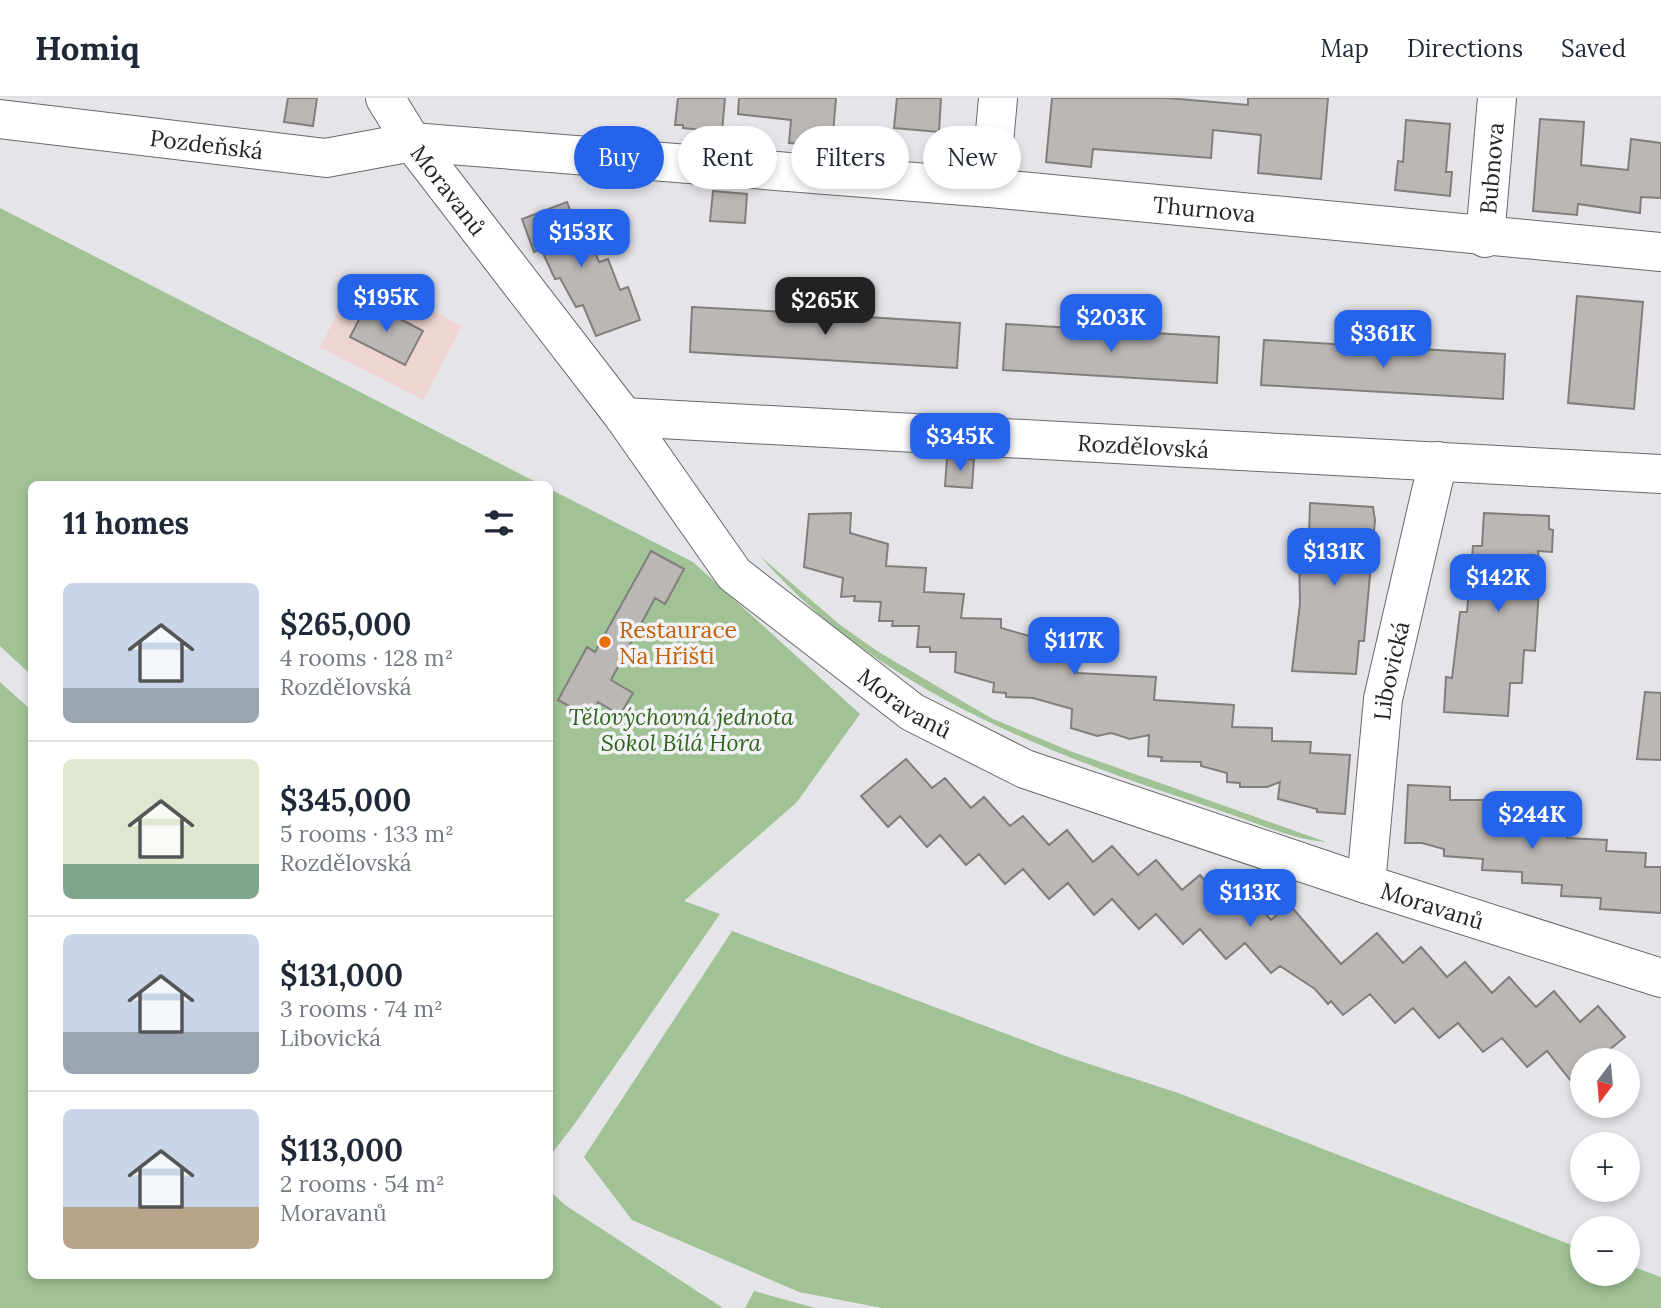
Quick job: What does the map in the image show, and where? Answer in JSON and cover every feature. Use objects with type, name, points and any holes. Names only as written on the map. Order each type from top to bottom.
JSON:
[{"type":"street","name":"Moravanů","points":[[385,98],[412,142],[624,417],[734,575],[912,712],[1025,769],[1366,884],[1661,978]]},
{"type":"street","points":[[996,126],[998,98]]},
{"type":"street","name":"Bubnova","points":[[1485,238],[1497,98]]},
{"type":"street","name":"Pozdeňská","points":[[0,119],[326,158],[412,142]]},
{"type":"street","name":"Thurnova","points":[[412,142],[923,183]]},
{"type":"street","name":"Thurnova","points":[[1000,189],[1485,238],[1661,252]]},
{"type":"street","name":"Rozdělovská","points":[[624,417],[1661,474]]},
{"type":"street","name":"Libovická","points":[[1366,884],[1383,699],[1438,461]]},
{"type":"shaded area","points":[[359,273],[462,326],[423,400],[320,347]]},
{"type":"green space","points":[[0,208],[534,481],[28,481],[28,672],[0,646]]},
{"type":"green space","name":"Tělovýchovná jednota Sokol Bílá Hora","points":[[553,491],[693,562],[860,714],[797,802],[684,901],[720,914],[553,1152]]},
{"type":"green space","points":[[760,556],[839,624],[877,651],[991,718],[1070,751],[1326,842],[1284,833],[1086,764],[967,711],[910,680],[856,644],[806,603]]},
{"type":"green space","points":[[0,682],[28,707],[28,1279],[553,1279],[553,1194],[565,1205],[723,1308],[0,1308]]},
{"type":"green space","points":[[732,931],[1065,1056],[1181,1094],[1570,1244],[1570,1286],[1640,1286],[1640,1269],[1661,1277],[1661,1308],[882,1308],[799,1292],[632,1220],[584,1157]]},
{"type":"green space","points":[[754,1291],[815,1308],[745,1308]]},
{"type":"building","points":[[288,98],[317,98],[313,126],[284,122]]},
{"type":"building","points":[[678,98],[725,98],[723,126],[675,125]]},
{"type":"building","points":[[739,98],[836,98],[834,126],[791,126],[791,143],[789,143],[791,120],[738,114]]},
{"type":"building","points":[[897,98],[941,98],[939,126],[923,126],[923,131],[909,129],[909,126],[894,126]]},
{"type":"building","points":[[1052,98],[1167,98],[1248,105],[1248,98],[1328,98],[1321,179],[1258,173],[1261,135],[1213,130],[1211,158],[1093,149],[1091,167],[1046,162]]},
{"type":"building","points":[[1540,119],[1584,122],[1581,165],[1628,170],[1631,139],[1661,143],[1661,198],[1641,197],[1640,213],[1578,204],[1577,215],[1533,211]]},
{"type":"building","points":[[1406,120],[1450,124],[1446,172],[1452,172],[1450,196],[1395,190],[1398,161],[1403,162]]},
{"type":"building","points":[[713,191],[747,194],[745,223],[710,221]]},
{"type":"building","points":[[567,202],[579,234],[587,231],[599,262],[608,259],[620,290],[628,287],[640,320],[596,336],[583,305],[576,307],[560,278],[555,279],[541,249],[534,252],[522,219]]},
{"type":"building","points":[[1577,296],[1643,302],[1634,409],[1568,403]]},
{"type":"building","points":[[368,302],[423,331],[405,365],[350,337]]},
{"type":"building","points":[[692,307],[825,314],[826,307],[853,309],[852,316],[960,323],[957,368],[690,352]]},
{"type":"building","points":[[1006,324],[1219,337],[1217,383],[1003,370]]},
{"type":"building","points":[[1264,340],[1505,354],[1503,399],[1261,385]]},
{"type":"building","points":[[947,458],[974,459],[972,488],[945,486]]},
{"type":"building","points":[[1310,503],[1373,507],[1375,520],[1364,641],[1359,641],[1356,674],[1292,671],[1300,603],[1299,556],[1302,536],[1309,536]]},
{"type":"building","points":[[851,513],[850,533],[888,544],[886,566],[926,568],[924,592],[964,594],[961,618],[1001,619],[1001,628],[1051,642],[1079,641],[1077,673],[1156,677],[1154,700],[1234,705],[1232,727],[1272,728],[1272,741],[1311,742],[1310,753],[1350,755],[1345,814],[1317,812],[1317,809],[1278,799],[1280,782],[1267,787],[1240,787],[1240,783],[1227,782],[1227,773],[1201,766],[1201,762],[1161,761],[1162,757],[1148,756],[1149,735],[1130,739],[1111,733],[1097,736],[1071,728],[1072,709],[1033,698],[1006,697],[1006,693],[993,692],[994,683],[955,672],[956,652],[930,652],[930,647],[917,647],[919,626],[892,626],[893,621],[879,621],[881,602],[854,601],[855,596],[841,597],[843,578],[804,567],[809,514]]},
{"type":"building","points":[[1484,513],[1549,516],[1549,529],[1553,530],[1552,552],[1538,551],[1540,574],[1535,651],[1524,650],[1522,683],[1510,683],[1508,716],[1444,712],[1446,677],[1452,678],[1460,612],[1467,612],[1473,546],[1482,546]]},
{"type":"building","points":[[651,551],[684,569],[665,604],[655,598],[611,680],[633,693],[620,715],[598,702],[589,717],[558,700],[587,647],[595,652]]},
{"type":"building","points":[[1645,692],[1661,693],[1661,760],[1637,759]]},
{"type":"building","points":[[906,759],[932,788],[945,778],[971,808],[984,797],[1010,826],[1023,816],[1049,845],[1067,830],[1093,862],[1112,846],[1138,875],[1156,860],[1182,890],[1200,875],[1226,905],[1245,890],[1271,920],[1289,904],[1341,964],[1377,933],[1403,963],[1421,947],[1447,977],[1465,962],[1492,993],[1509,977],[1536,1007],[1554,991],[1580,1022],[1598,1006],[1625,1037],[1612,1048],[1570,1048],[1570,1080],[1547,1051],[1527,1067],[1502,1038],[1483,1052],[1458,1023],[1439,1038],[1413,1008],[1395,1023],[1370,994],[1343,1015],[1331,1001],[1328,1004],[1315,989],[1280,966],[1271,973],[1245,943],[1226,959],[1200,929],[1183,944],[1156,914],[1139,929],[1112,899],[1094,915],[1068,883],[1049,899],[1023,869],[1005,884],[979,854],[966,865],[940,835],[927,847],[900,816],[888,827],[861,796]]},
{"type":"building","points":[[1408,785],[1450,787],[1450,800],[1489,800],[1488,813],[1528,813],[1527,825],[1567,826],[1567,838],[1607,840],[1606,851],[1646,853],[1645,867],[1661,867],[1661,913],[1600,909],[1601,898],[1561,896],[1562,885],[1522,883],[1522,872],[1482,870],[1483,859],[1444,856],[1444,849],[1422,843],[1405,843]]},
{"type":"place","name":"Restaurace Na Hřišti","points":[[605,642]]}]
